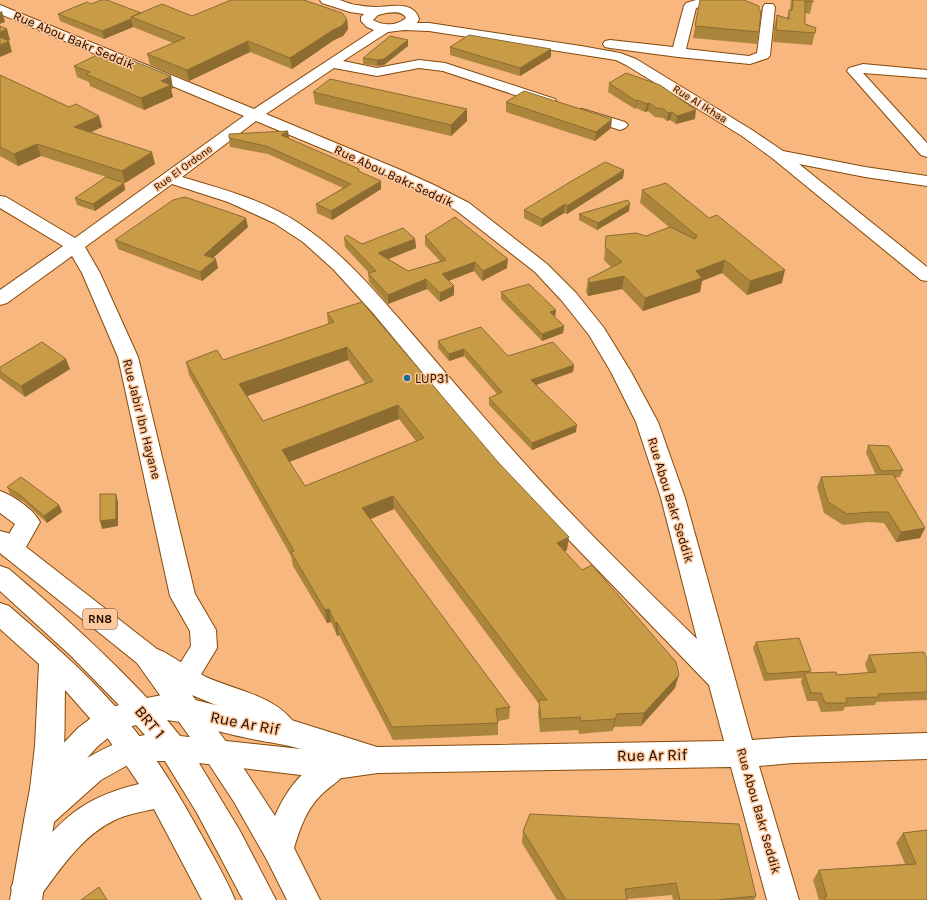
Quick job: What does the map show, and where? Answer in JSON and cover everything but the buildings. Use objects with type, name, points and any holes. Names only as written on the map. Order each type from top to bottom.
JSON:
[{"type":"street","points":[[326,0],[354,9],[374,20],[398,9],[410,13],[678,53],[743,60],[757,58],[763,55],[769,11],[755,8]]},
{"type":"street","points":[[678,53],[690,7],[692,5],[706,1],[742,5]]},
{"type":"street","name":"Rue Abou Bakr Seddik","points":[[0,9],[428,188],[462,207],[541,268],[569,297],[597,332],[621,372],[647,422],[673,498],[721,680],[783,900]]},
{"type":"street","name":"Rue El Ordone","points":[[0,298],[170,178],[255,115],[332,63],[374,20],[386,28],[410,13]]},
{"type":"street","name":"Rue Al Ikhaa","points":[[410,13],[429,27],[581,50],[625,59],[676,89],[778,155],[927,276]]},
{"type":"street","points":[[332,63],[377,72],[419,64],[430,64],[445,67],[620,125]]},
{"type":"street","points":[[927,74],[863,68],[854,71],[927,152]]},
{"type":"street","points":[[778,155],[865,172],[924,179]]},
{"type":"street","points":[[823,190],[843,180],[865,172]]},
{"type":"street","points":[[170,178],[228,197],[264,212],[291,226],[320,248],[379,307],[524,478],[610,570],[721,680]]},
{"type":"street","name":"Rue Jabir Ibn Hayane","points":[[0,201],[75,245],[91,273],[128,357],[184,596],[203,630],[204,648],[184,678]]},
{"type":"street","points":[[0,500],[28,522],[6,545]]},
{"type":"street","name":"RN8","points":[[6,545],[146,654],[244,792],[278,849],[304,900]]},
{"type":"street","name":"BRT 1","points":[[0,576],[59,626],[141,711],[172,747],[200,791],[260,900]]},
{"type":"street","points":[[0,614],[52,660],[110,720],[133,750],[161,793],[219,900]]},
{"type":"street","points":[[146,654],[184,678],[259,710],[285,731]]},
{"type":"street","points":[[26,894],[42,802],[49,746],[52,660]]},
{"type":"street","name":"Rue Ar Rif","points":[[110,720],[141,711],[162,707],[187,710],[244,725],[285,731],[378,760]]},
{"type":"street","points":[[42,802],[70,756],[88,737],[110,720]]},
{"type":"street","name":"Rue Ar Rif","points":[[42,802],[116,757],[133,750],[148,748],[172,747],[335,766],[378,760],[743,754],[793,750],[927,746]]},
{"type":"street","points":[[278,849],[284,829],[295,803],[312,783],[335,766]]},
{"type":"street","points":[[26,894],[70,836],[87,819],[107,809],[161,793]]},
{"type":"place","name":"LUP31","points":[[407,378]]}]
